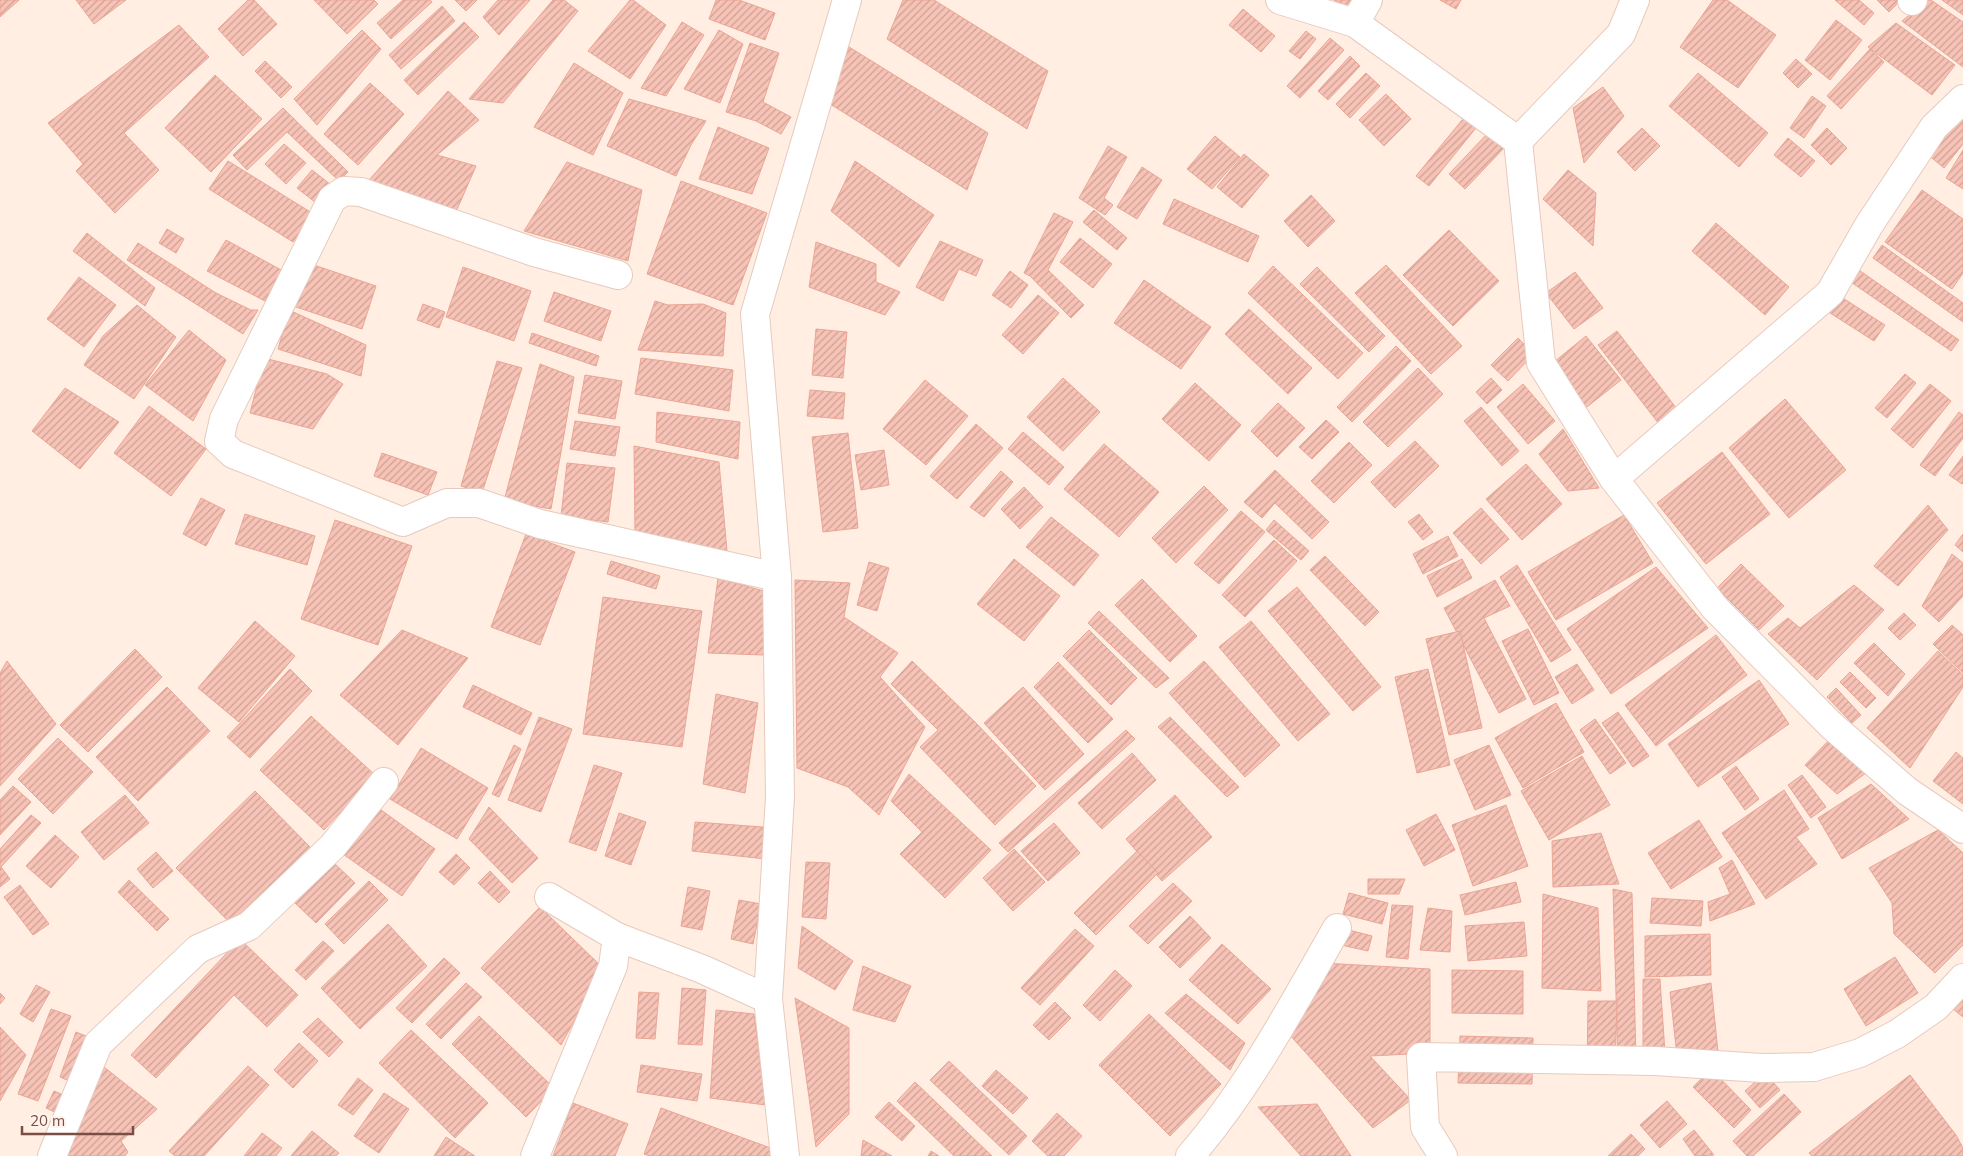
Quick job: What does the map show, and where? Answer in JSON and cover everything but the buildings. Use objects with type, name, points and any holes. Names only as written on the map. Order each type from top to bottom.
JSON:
[{"type":"street","points":[[785,1156],[768,999],[780,797],[777,577],[755,314],[847,0]]},
{"type":"street","points":[[1280,0],[1361,11],[1518,141],[1541,363],[1614,480],[1715,608],[1830,725],[1907,791],[1963,829]]},
{"type":"street","points":[[1518,141],[1621,34],[1635,0]]},
{"type":"street","points":[[1614,480],[1830,293],[1869,225],[1934,127],[1963,99]]},
{"type":"street","points":[[618,275],[534,252],[362,192],[344,192],[332,199],[224,419],[219,441],[233,454],[404,522],[447,503],[479,502],[540,524],[777,577]]},
{"type":"street","points":[[52,1156],[98,1044],[198,948],[249,926],[333,846],[384,782]]},
{"type":"street","points":[[549,897],[616,937],[702,969],[768,999]]},
{"type":"street","points":[[1190,1156],[1208,1136],[1270,1045],[1337,928]]},
{"type":"street","points":[[535,1156],[613,966],[616,937]]},
{"type":"street","points":[[1443,1156],[1425,1127],[1422,1057],[1655,1062],[1762,1068],[1814,1067],[1860,1053],[1897,1034],[1936,1006],[1963,978]]}]
